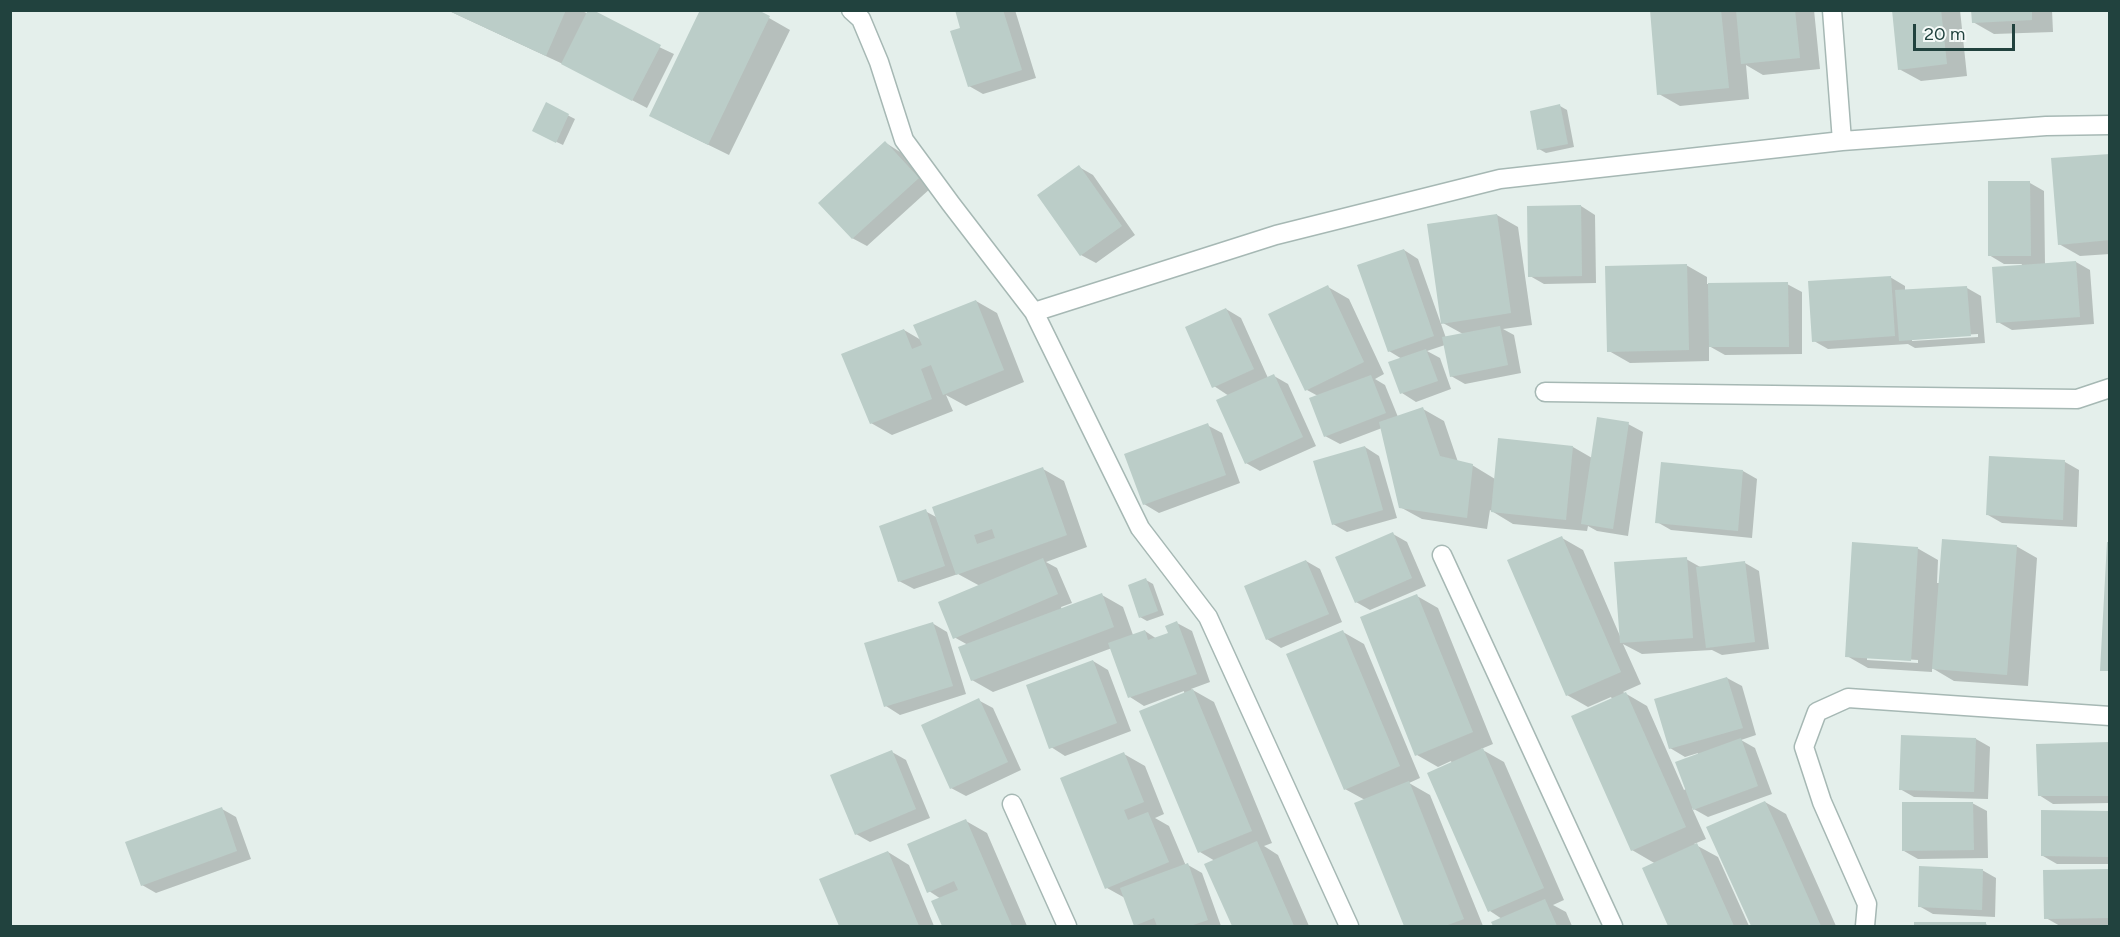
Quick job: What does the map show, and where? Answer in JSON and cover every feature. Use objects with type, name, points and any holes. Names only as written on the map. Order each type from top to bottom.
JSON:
[{"type":"street","points":[[851,10],[861,19],[879,62],[904,140],[1034,312],[1140,528],[1208,617],[1349,927]]},
{"type":"street","points":[[1832,10],[1842,141]]},
{"type":"street","points":[[1034,312],[1276,235],[1500,179],[1842,141],[2046,126],[2109,125]]},
{"type":"street","points":[[1545,392],[2077,399],[2109,388]]},
{"type":"street","points":[[1442,555],[1613,927]]},
{"type":"street","points":[[1865,927],[1867,903],[1822,802],[1804,747],[1817,712],[1848,698],[2109,716]]},
{"type":"street","points":[[1012,804],[1066,927]]},
{"type":"building","points":[[447,10],[566,10],[546,56]]},
{"type":"building","points":[[588,10],[593,10],[661,45],[632,101],[561,64]]},
{"type":"building","points":[[700,10],[758,10],[770,16],[708,145],[649,116]]},
{"type":"building","points":[[955,10],[1003,10],[1022,70],[968,87],[950,31],[960,28]]},
{"type":"building","points":[[1650,10],[1721,10],[1729,88],[1657,95]]},
{"type":"building","points":[[1736,10],[1795,10],[1800,58],[1741,64]]},
{"type":"building","points":[[1892,10],[1941,10],[1947,64],[1898,70]]},
{"type":"building","points":[[1971,10],[2032,10],[2032,20],[1972,23]]},
{"type":"building","points":[[546,102],[569,114],[556,143],[532,131]]},
{"type":"building","points":[[1560,104],[1568,144],[1537,150],[1530,111]]},
{"type":"building","points":[[885,141],[919,178],[852,239],[818,203]]},
{"type":"building","points":[[2110,154],[2110,240],[2058,245],[2051,158]]},
{"type":"building","points":[[1079,165],[1122,226],[1080,256],[1037,195]]},
{"type":"building","points":[[1988,181],[2030,181],[2031,256],[1988,256]]},
{"type":"building","points":[[1581,205],[1582,276],[1528,277],[1527,206]]},
{"type":"building","points":[[1497,214],[1511,313],[1441,324],[1427,224]]},
{"type":"building","points":[[1404,249],[1434,336],[1388,352],[1357,265]]},
{"type":"building","points":[[2076,261],[2080,317],[1996,323],[1992,267]]},
{"type":"building","points":[[1687,264],[1689,350],[1607,352],[1605,266]]},
{"type":"building","points":[[1891,276],[1895,336],[1812,342],[1808,281]]},
{"type":"building","points":[[1788,282],[1789,347],[1709,347],[1708,283]]},
{"type":"building","points":[[1328,285],[1364,362],[1305,391],[1268,314]]},
{"type":"building","points":[[1967,286],[1971,336],[1899,341],[1895,290]]},
{"type":"building","points":[[976,300],[1004,370],[943,395],[931,365],[921,369],[932,399],[870,424],[841,354],[904,329],[912,349],[922,345],[913,325]]},
{"type":"building","points":[[1226,308],[1254,369],[1212,388],[1185,327]]},
{"type":"building","points":[[1500,326],[1508,365],[1450,377],[1442,337]]},
{"type":"building","points":[[1426,349],[1438,381],[1400,394],[1388,362]]},
{"type":"building","points":[[1274,374],[1303,437],[1245,464],[1216,400]]},
{"type":"building","points":[[1371,375],[1386,413],[1324,437],[1309,398]]},
{"type":"building","points":[[1423,407],[1440,456],[1473,464],[1467,518],[1399,508],[1379,422]]},
{"type":"building","points":[[1597,417],[1629,422],[1613,529],[1581,524]]},
{"type":"building","points":[[1208,423],[1226,475],[1143,505],[1124,454]]},
{"type":"building","points":[[1498,438],[1573,446],[1566,520],[1491,512]]},
{"type":"building","points":[[1365,446],[1383,510],[1332,525],[1313,461]]},
{"type":"building","points":[[1989,456],[2065,460],[2063,520],[1986,515]]},
{"type":"building","points":[[1661,462],[1743,470],[1738,531],[1655,523]]},
{"type":"building","points":[[1043,467],[1067,535],[956,575],[932,507]],"holes":[[[992,529],[995,538],[977,544],[974,535]]]},
{"type":"building","points":[[926,509],[945,566],[898,582],[879,526]]},
{"type":"building","points":[[1393,532],[1412,578],[1355,603],[1335,557]]},
{"type":"building","points":[[1562,536],[1621,672],[1566,696],[1507,560]]},
{"type":"building","points":[[1942,539],[2017,545],[2007,675],[1932,669]]},
{"type":"building","points":[[1852,542],[1918,547],[1911,661],[1845,657]]},
{"type":"building","points":[[2107,542],[2110,542],[2110,671],[2100,671]]},
{"type":"building","points":[[1687,557],[1693,638],[1620,643],[1614,562]]},
{"type":"building","points":[[1043,558],[1058,594],[953,639],[938,602]]},
{"type":"building","points":[[1306,560],[1329,614],[1266,640],[1244,586]]},
{"type":"building","points":[[1745,561],[1755,642],[1706,648],[1696,567]]},
{"type":"building","points":[[1146,578],[1158,611],[1139,618],[1128,585]]},
{"type":"building","points":[[1102,593],[1114,627],[971,681],[958,647]]},
{"type":"building","points":[[1417,594],[1473,732],[1415,756],[1360,617]]},
{"type":"building","points":[[1177,621],[1197,674],[1128,698],[1108,643],[1145,630],[1148,640],[1168,633],[1165,626]]},
{"type":"building","points":[[933,622],[953,686],[884,707],[864,643]]},
{"type":"building","points":[[1343,630],[1400,766],[1344,790],[1286,654]]},
{"type":"building","points":[[1093,660],[1117,723],[1049,749],[1026,685]]},
{"type":"building","points":[[1727,677],[1743,728],[1669,749],[1654,699]]},
{"type":"building","points":[[1193,689],[1252,831],[1198,853],[1139,711]]},
{"type":"building","points":[[1626,692],[1686,827],[1631,851],[1571,716]]},
{"type":"building","points":[[979,698],[1008,762],[950,789],[921,725]]},
{"type":"building","points":[[1901,735],[1976,738],[1974,792],[1899,790]]},
{"type":"building","points":[[1741,738],[1758,786],[1693,810],[1675,762]]},
{"type":"building","points":[[2110,742],[2110,796],[2038,796],[2036,744]]},
{"type":"building","points":[[1483,748],[1544,888],[1488,912],[1427,773]]},
{"type":"building","points":[[892,750],[916,809],[855,835],[830,775]]},
{"type":"building","points":[[1124,752],[1144,802],[1124,810],[1128,820],[1148,812],[1169,862],[1105,889],[1060,778]]},
{"type":"building","points":[[1409,781],[1464,919],[1445,926],[1404,926],[1354,803]]},
{"type":"building","points":[[1765,801],[1821,926],[1751,926],[1706,827]]},
{"type":"building","points":[[1902,802],[1973,802],[1974,850],[1902,851]]},
{"type":"building","points":[[222,807],[237,851],[141,886],[125,842]]},
{"type":"building","points":[[2041,810],[2110,811],[2110,857],[2041,856]]},
{"type":"building","points":[[966,819],[1012,926],[942,926],[931,901],[958,890],[954,881],[927,893],[907,844]]},
{"type":"building","points":[[1257,841],[1294,926],[1232,926],[1204,864]]},
{"type":"building","points":[[1697,843],[1734,926],[1668,926],[1642,868]]},
{"type":"building","points":[[888,851],[919,926],[839,926],[819,879]]},
{"type":"building","points":[[1188,863],[1208,920],[1190,926],[1157,926],[1154,918],[1134,926],[1120,888]]},
{"type":"building","points":[[1919,866],[1983,869],[1982,910],[1918,907]]},
{"type":"building","points":[[2110,869],[2110,918],[2044,919],[2043,870]]},
{"type":"building","points":[[1545,899],[1557,926],[1493,926],[1491,922]]},
{"type":"building","points":[[1914,922],[1986,922],[1986,926],[1914,926]]}]
